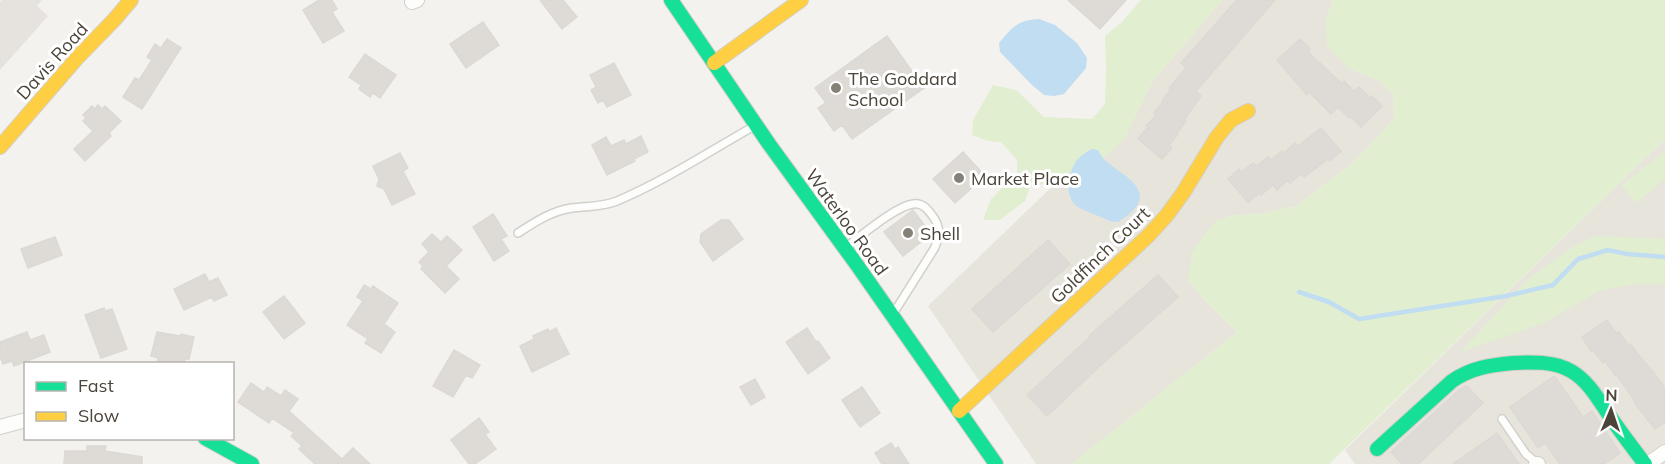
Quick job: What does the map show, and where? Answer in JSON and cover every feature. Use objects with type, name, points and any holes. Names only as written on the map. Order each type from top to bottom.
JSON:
[{"type":"street","name":"Davis Road","points":[[0,147],[131,0]]},
{"type":"street","name":"Waterloo Road","points":[[670,0],[996,464]]},
{"type":"street","points":[[714,63],[801,0]]},
{"type":"street","name":"Goldfinch Court","points":[[959,411],[1148,236],[1184,193],[1217,137],[1231,120],[1248,111]]},
{"type":"street","points":[[1377,449],[1463,373],[1482,367],[1524,362],[1547,363],[1578,375],[1646,464],[1665,452]]},
{"type":"street","points":[[0,427],[24,421]]},
{"type":"street","points":[[209,440],[252,464]]},
{"type":"lane","points":[[518,233],[546,215],[571,208],[587,208],[615,202],[661,180],[756,125]]},
{"type":"lane","points":[[844,248],[903,207],[914,203],[925,206],[937,221],[939,240],[892,315]]},
{"type":"lane","points":[[1502,419],[1526,454],[1537,464]]},
{"type":"shaded area","points":[[2,0],[42,0],[37,6],[48,16],[0,70],[0,2]]},
{"type":"shaded area","points":[[1222,0],[1333,0],[1326,20],[1347,67],[1379,81],[1393,93],[1394,119],[1356,160],[1297,206],[1260,214],[1236,215],[1216,221],[1188,280],[1237,332],[1072,464],[1036,464],[928,306],[1059,180],[1071,172],[1076,162],[1098,150],[1103,158],[1140,106],[1152,82]]},
{"type":"shaded area","points":[[1665,139],[1665,464],[1355,464],[1345,450]]},
{"type":"green space","points":[[1141,0],[1222,0],[1152,82],[1124,140],[1103,158],[1098,150],[1076,162],[1071,172],[1059,180],[1030,187],[1025,201],[1000,220],[983,220],[991,199],[1017,173],[1017,160],[1001,142],[988,141],[972,135],[973,120],[993,85],[1016,90],[1044,117],[1092,119],[1105,104],[1105,36],[1121,23]]},
{"type":"green space","points":[[1333,0],[1665,0],[1665,139],[1329,464],[1072,464],[1237,332],[1188,280],[1192,253],[1216,221],[1236,215],[1260,214],[1297,206],[1356,160],[1394,119],[1393,93],[1379,81],[1347,67],[1327,46],[1326,20]]},
{"type":"green space","points":[[1665,151],[1665,179],[1636,203],[1622,185]]},
{"type":"green space","points":[[1595,236],[1665,239],[1665,284],[1640,283],[1598,291],[1546,322],[1461,352],[1527,280],[1574,246]]},
{"type":"water","points":[[1039,19],[1055,25],[1077,43],[1087,58],[1086,68],[1064,94],[1044,95],[1000,52],[999,43],[1012,29],[1026,21]]},
{"type":"water","points":[[1092,149],[1098,150],[1108,163],[1130,179],[1139,192],[1140,199],[1136,207],[1118,222],[1112,222],[1078,207],[1070,197],[1068,184],[1074,165]]},
{"type":"building","points":[[319,0],[332,0],[337,9],[332,12],[344,31],[323,43],[303,10]]},
{"type":"building","points":[[540,0],[563,0],[577,17],[562,29]]},
{"type":"building","points":[[1068,0],[1126,0],[1100,29]]},
{"type":"building","points":[[1237,0],[1275,0],[1196,91],[1201,96],[1169,145],[1172,148],[1162,159],[1138,139],[1156,115],[1154,113],[1171,89],[1169,88],[1186,68],[1181,63]]},
{"type":"building","points":[[483,22],[499,45],[466,68],[450,44]]},
{"type":"building","name":"The Goddard School","points":[[887,36],[924,88],[852,139],[842,125],[834,131],[818,108],[826,103],[815,88]]},
{"type":"building","points":[[167,39],[181,48],[142,109],[123,97],[135,78],[139,80],[152,60],[147,57],[155,44],[161,48]]},
{"type":"building","points":[[1300,39],[1310,49],[1308,52],[1341,83],[1344,81],[1354,91],[1359,87],[1382,106],[1361,127],[1338,107],[1331,114],[1310,93],[1307,95],[1277,60]]},
{"type":"building","points":[[365,54],[396,75],[380,98],[373,93],[370,97],[359,89],[361,85],[349,77]]},
{"type":"building","points":[[614,63],[631,95],[607,107],[603,100],[598,103],[591,90],[596,87],[590,75]]},
{"type":"building","points":[[98,105],[102,109],[105,106],[121,121],[109,133],[111,136],[85,161],[74,149],[93,131],[83,121],[86,118],[83,115],[92,106],[95,109]]},
{"type":"building","points":[[1321,128],[1341,151],[1330,161],[1328,159],[1304,177],[1302,173],[1290,183],[1288,180],[1277,190],[1273,185],[1248,202],[1228,179],[1239,169],[1242,172],[1253,163],[1257,166],[1268,157],[1271,160],[1282,151],[1284,153],[1295,143],[1298,146]]},
{"type":"building","points":[[641,136],[648,152],[607,175],[592,145],[606,137],[611,146],[624,140],[626,144]]},
{"type":"building","name":"Market Place","points":[[963,152],[985,176],[955,203],[933,179]]},
{"type":"building","points":[[400,153],[408,168],[403,171],[415,194],[392,205],[384,189],[377,186],[379,179],[373,166]]},
{"type":"building","name":"Shell","points":[[913,210],[931,234],[903,256],[884,232]]},
{"type":"building","points":[[493,214],[507,236],[501,239],[509,251],[494,261],[473,227]]},
{"type":"building","points":[[721,220],[729,220],[743,239],[713,261],[700,242],[701,234]]},
{"type":"building","points":[[432,234],[441,242],[447,236],[462,250],[446,266],[459,279],[445,293],[421,269],[423,266],[419,262],[429,252],[422,244]]},
{"type":"building","points":[[55,237],[62,255],[28,268],[21,249]]},
{"type":"building","points":[[1048,240],[1070,264],[993,332],[972,309]]},
{"type":"building","points":[[205,274],[209,282],[218,278],[227,295],[214,301],[212,297],[184,310],[174,289]]},
{"type":"building","points":[[1158,275],[1178,297],[1047,416],[1027,395]]},
{"type":"building","points":[[364,285],[371,289],[373,286],[398,303],[384,324],[395,332],[381,353],[365,343],[368,339],[347,325],[363,301],[357,297]]},
{"type":"building","points":[[284,296],[305,323],[284,339],[263,312]]},
{"type":"building","points":[[104,308],[105,311],[112,309],[127,349],[101,358],[85,315]]},
{"type":"building","points":[[1607,320],[1616,333],[1619,332],[1628,345],[1630,344],[1665,388],[1665,422],[1655,429],[1616,374],[1605,361],[1603,363],[1593,350],[1591,351],[1582,337]]},
{"type":"building","points":[[556,328],[569,354],[532,372],[520,346],[534,339],[533,336]]},
{"type":"building","points":[[807,328],[830,358],[808,374],[786,342]]},
{"type":"building","points":[[27,332],[30,340],[44,335],[50,352],[14,366],[12,361],[3,364],[0,356],[0,342]]},
{"type":"building","points":[[157,332],[194,337],[189,359],[185,359],[184,362],[157,362],[158,358],[151,356]]},
{"type":"building","points":[[454,350],[480,365],[472,378],[466,375],[453,397],[433,386]]},
{"type":"building","points":[[1553,377],[1583,417],[1592,411],[1620,453],[1604,464],[1560,464],[1545,443],[1538,448],[1510,407]]},
{"type":"building","points":[[755,379],[765,397],[751,405],[740,387]]},
{"type":"building","points":[[251,383],[264,392],[267,387],[281,396],[285,390],[298,399],[289,411],[342,459],[353,448],[370,464],[315,464],[299,449],[302,446],[291,436],[294,433],[272,418],[269,423],[238,402]]},
{"type":"building","points":[[1467,386],[1483,403],[1418,464],[1402,464],[1391,452],[1459,390]]},
{"type":"building","points":[[862,387],[880,413],[860,427],[842,400]]},
{"type":"building","points":[[479,418],[489,432],[485,434],[496,449],[475,464],[469,464],[451,440]]},
{"type":"building","points":[[1497,433],[1519,464],[1453,464],[1473,450]]},
{"type":"building","points":[[891,443],[895,449],[898,447],[909,464],[882,464],[875,453]]},
{"type":"building","points":[[87,446],[106,446],[105,451],[142,457],[142,464],[64,464],[65,451],[87,451]]},
{"type":"waterway","points":[[1299,292],[1329,302],[1359,319],[1506,296],[1553,285],[1578,259],[1608,250],[1665,257]]},
{"type":"traffic: fast","points":[[671,0],[769,144],[996,464]]},
{"type":"traffic: fast","points":[[1377,449],[1459,377],[1474,370],[1496,365],[1543,363],[1557,365],[1582,379],[1645,464]]},
{"type":"traffic: fast","points":[[209,440],[252,464]]},
{"type":"traffic: slow","points":[[0,147],[131,0]]},
{"type":"traffic: slow","points":[[714,63],[801,0]]},
{"type":"traffic: slow","points":[[959,411],[1148,236],[1183,193],[1217,137],[1231,120],[1248,111]]},
{"type":"place","name":"The Goddard School","points":[[836,88]]},
{"type":"place","name":"Market Place","points":[[959,178]]},
{"type":"place","name":"Shell","points":[[908,233]]}]
